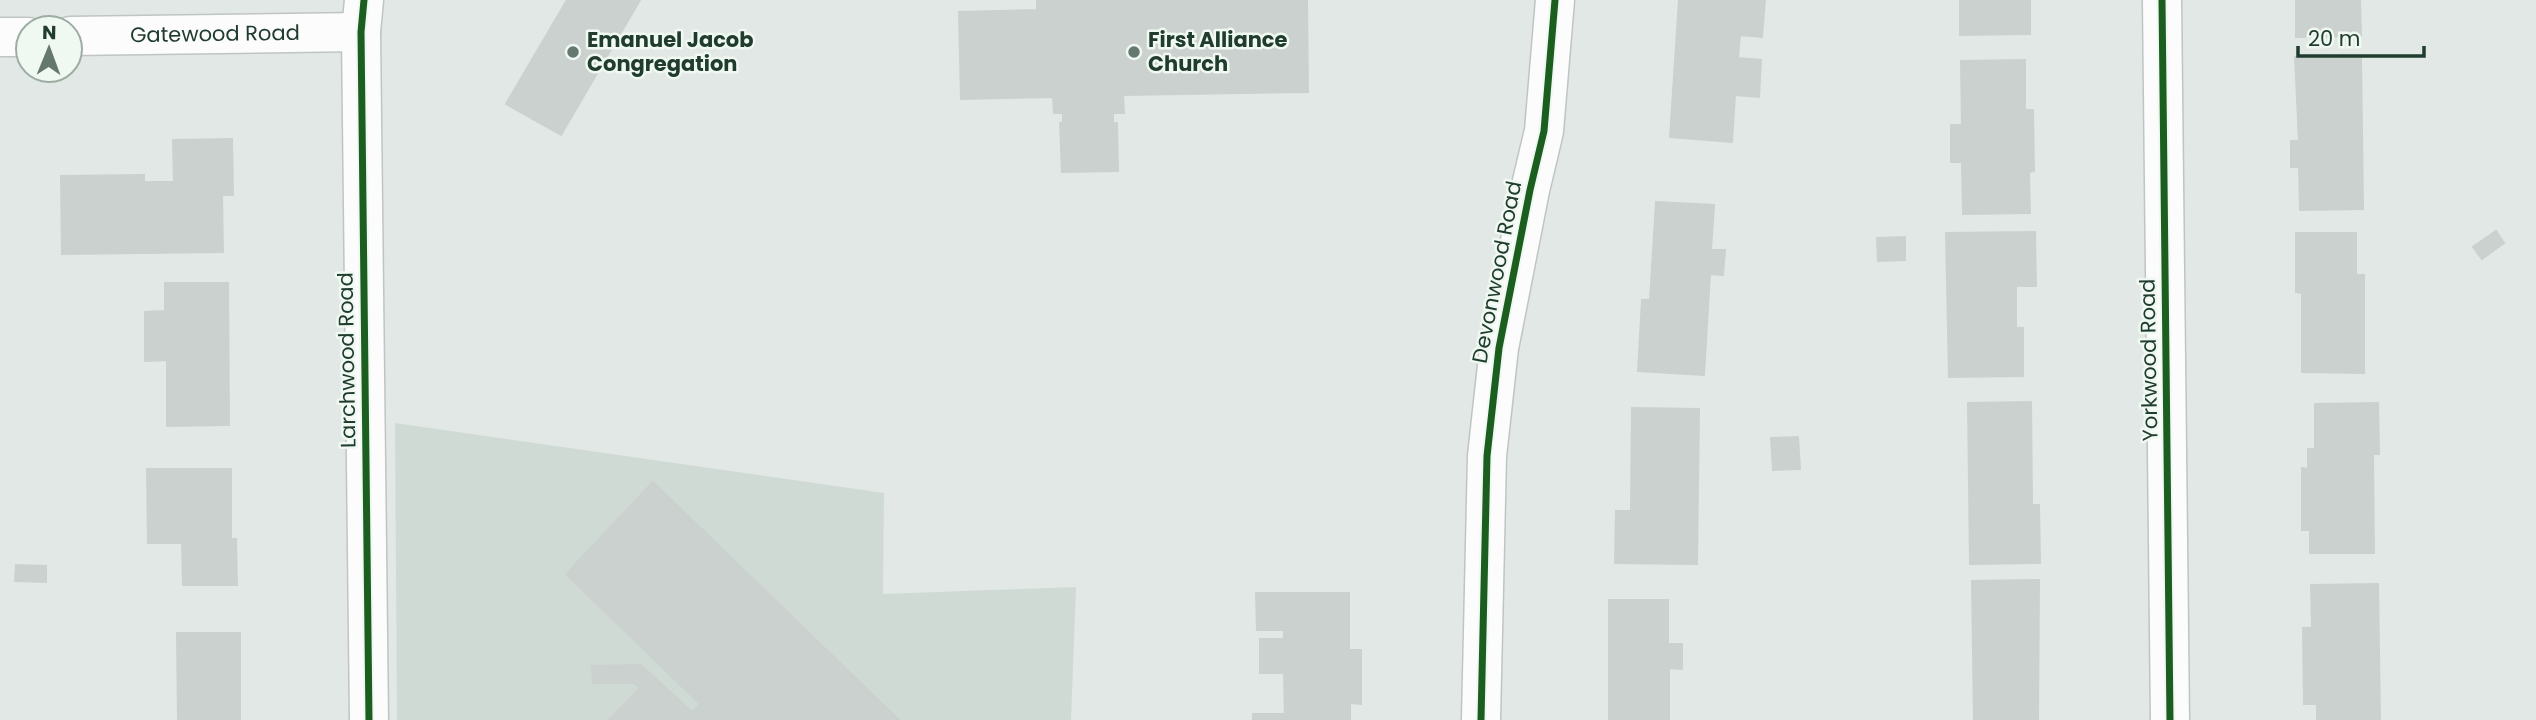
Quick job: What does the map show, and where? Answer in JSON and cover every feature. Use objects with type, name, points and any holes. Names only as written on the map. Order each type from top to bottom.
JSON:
[{"type":"street","name":"Devonwood Road","points":[[1481,720],[1486,456],[1499,348],[1544,131],[1555,0]]},
{"type":"street","name":"Yorkwood Road","points":[[2162,0],[2170,720]]},
{"type":"street","name":"Gatewood Road","points":[[84,35],[363,16]]},
{"type":"street","name":"Larchwood Road","points":[[363,16],[369,720]]},
{"type":"shaded area","points":[[395,423],[884,493],[883,594],[1076,587],[1071,720],[397,720]]},
{"type":"building","name":"Emanuel Jacob Congregation","points":[[567,0],[640,0],[561,135],[506,104]]},
{"type":"building","name":"First Alliance Church","points":[[1037,0],[1307,0],[1308,92],[1123,95],[1124,113],[1113,113],[1113,123],[1117,123],[1118,171],[1062,172],[1060,123],[1063,123],[1063,113],[1054,113],[1053,97],[961,99],[959,12],[1037,10]]},
{"type":"building","points":[[1679,0],[1765,0],[1762,37],[1740,35],[1738,58],[1761,60],[1759,97],[1735,95],[1732,142],[1670,137]]},
{"type":"building","points":[[1960,0],[2030,0],[2030,34],[1960,35]]},
{"type":"building","points":[[2296,0],[2360,0],[2361,36],[2296,37]]},
{"type":"building","points":[[2361,56],[2363,209],[2300,210],[2299,167],[2291,167],[2291,141],[2299,141],[2295,57]]},
{"type":"building","points":[[2025,60],[2025,110],[2033,110],[2034,171],[2029,172],[2030,213],[1963,214],[1962,162],[1951,162],[1951,125],[1962,125],[1961,61]]},
{"type":"building","points":[[232,139],[233,195],[222,195],[223,252],[62,254],[61,176],[144,175],[144,182],[174,182],[173,140]]},
{"type":"building","points":[[1656,202],[1714,205],[1711,250],[1725,250],[1723,275],[1710,274],[1704,375],[1638,371],[1642,300],[1650,300]]},
{"type":"building","points":[[2496,231],[2504,243],[2482,259],[2473,247]]},
{"type":"building","points":[[2035,232],[2036,286],[2016,286],[2016,328],[2023,328],[2023,376],[1949,377],[1946,233]]},
{"type":"building","points":[[2296,233],[2356,233],[2356,275],[2364,275],[2364,373],[2302,372],[2302,293],[2296,292]]},
{"type":"building","points":[[1905,237],[1905,260],[1878,261],[1877,238]]},
{"type":"building","points":[[165,283],[228,283],[229,425],[167,426],[167,360],[145,361],[145,312],[165,311]]},
{"type":"building","points":[[2031,402],[2032,505],[2039,505],[2040,563],[1970,564],[1968,403]]},
{"type":"building","points":[[2378,403],[2379,454],[2373,454],[2374,553],[2310,553],[2310,530],[2302,530],[2302,468],[2308,469],[2308,449],[2315,449],[2315,404]]},
{"type":"building","points":[[1632,408],[1699,409],[1697,564],[1615,563],[1616,511],[1631,511]]},
{"type":"building","points":[[1798,437],[1800,469],[1773,470],[1771,438]]},
{"type":"building","points":[[147,469],[231,469],[231,539],[236,539],[237,585],[183,585],[182,543],[148,543]]},
{"type":"building","points":[[653,482],[899,720],[609,720],[640,688],[634,683],[593,683],[592,666],[641,665],[692,712],[700,704],[566,574]]},
{"type":"building","points":[[16,565],[46,566],[46,582],[15,581]]},
{"type":"building","points":[[2039,580],[2038,720],[1974,720],[1972,581]]},
{"type":"building","points":[[2378,584],[2380,720],[2317,720],[2317,704],[2304,704],[2303,628],[2312,628],[2311,585]]},
{"type":"building","points":[[1256,593],[1349,593],[1349,650],[1361,650],[1361,704],[1350,703],[1350,720],[1285,720],[1284,673],[1260,673],[1260,639],[1284,639],[1284,630],[1257,630]]},
{"type":"building","points":[[1609,600],[1668,600],[1668,644],[1682,644],[1682,669],[1669,668],[1669,720],[1609,720]]},
{"type":"building","points":[[177,633],[240,633],[240,720],[178,720]]},
{"type":"building","points":[[1253,714],[1283,714],[1283,720],[1253,720]]},
{"type":"cycle path","points":[[364,0],[361,32],[369,720]]},
{"type":"cycle path","points":[[1481,720],[1487,456],[1499,348],[1544,131],[1555,0]]},
{"type":"cycle path","points":[[2162,0],[2170,720]]},
{"type":"place","name":"Emanuel Jacob Congregation","points":[[573,52]]},
{"type":"place","name":"First Alliance Church","points":[[1134,52]]}]
